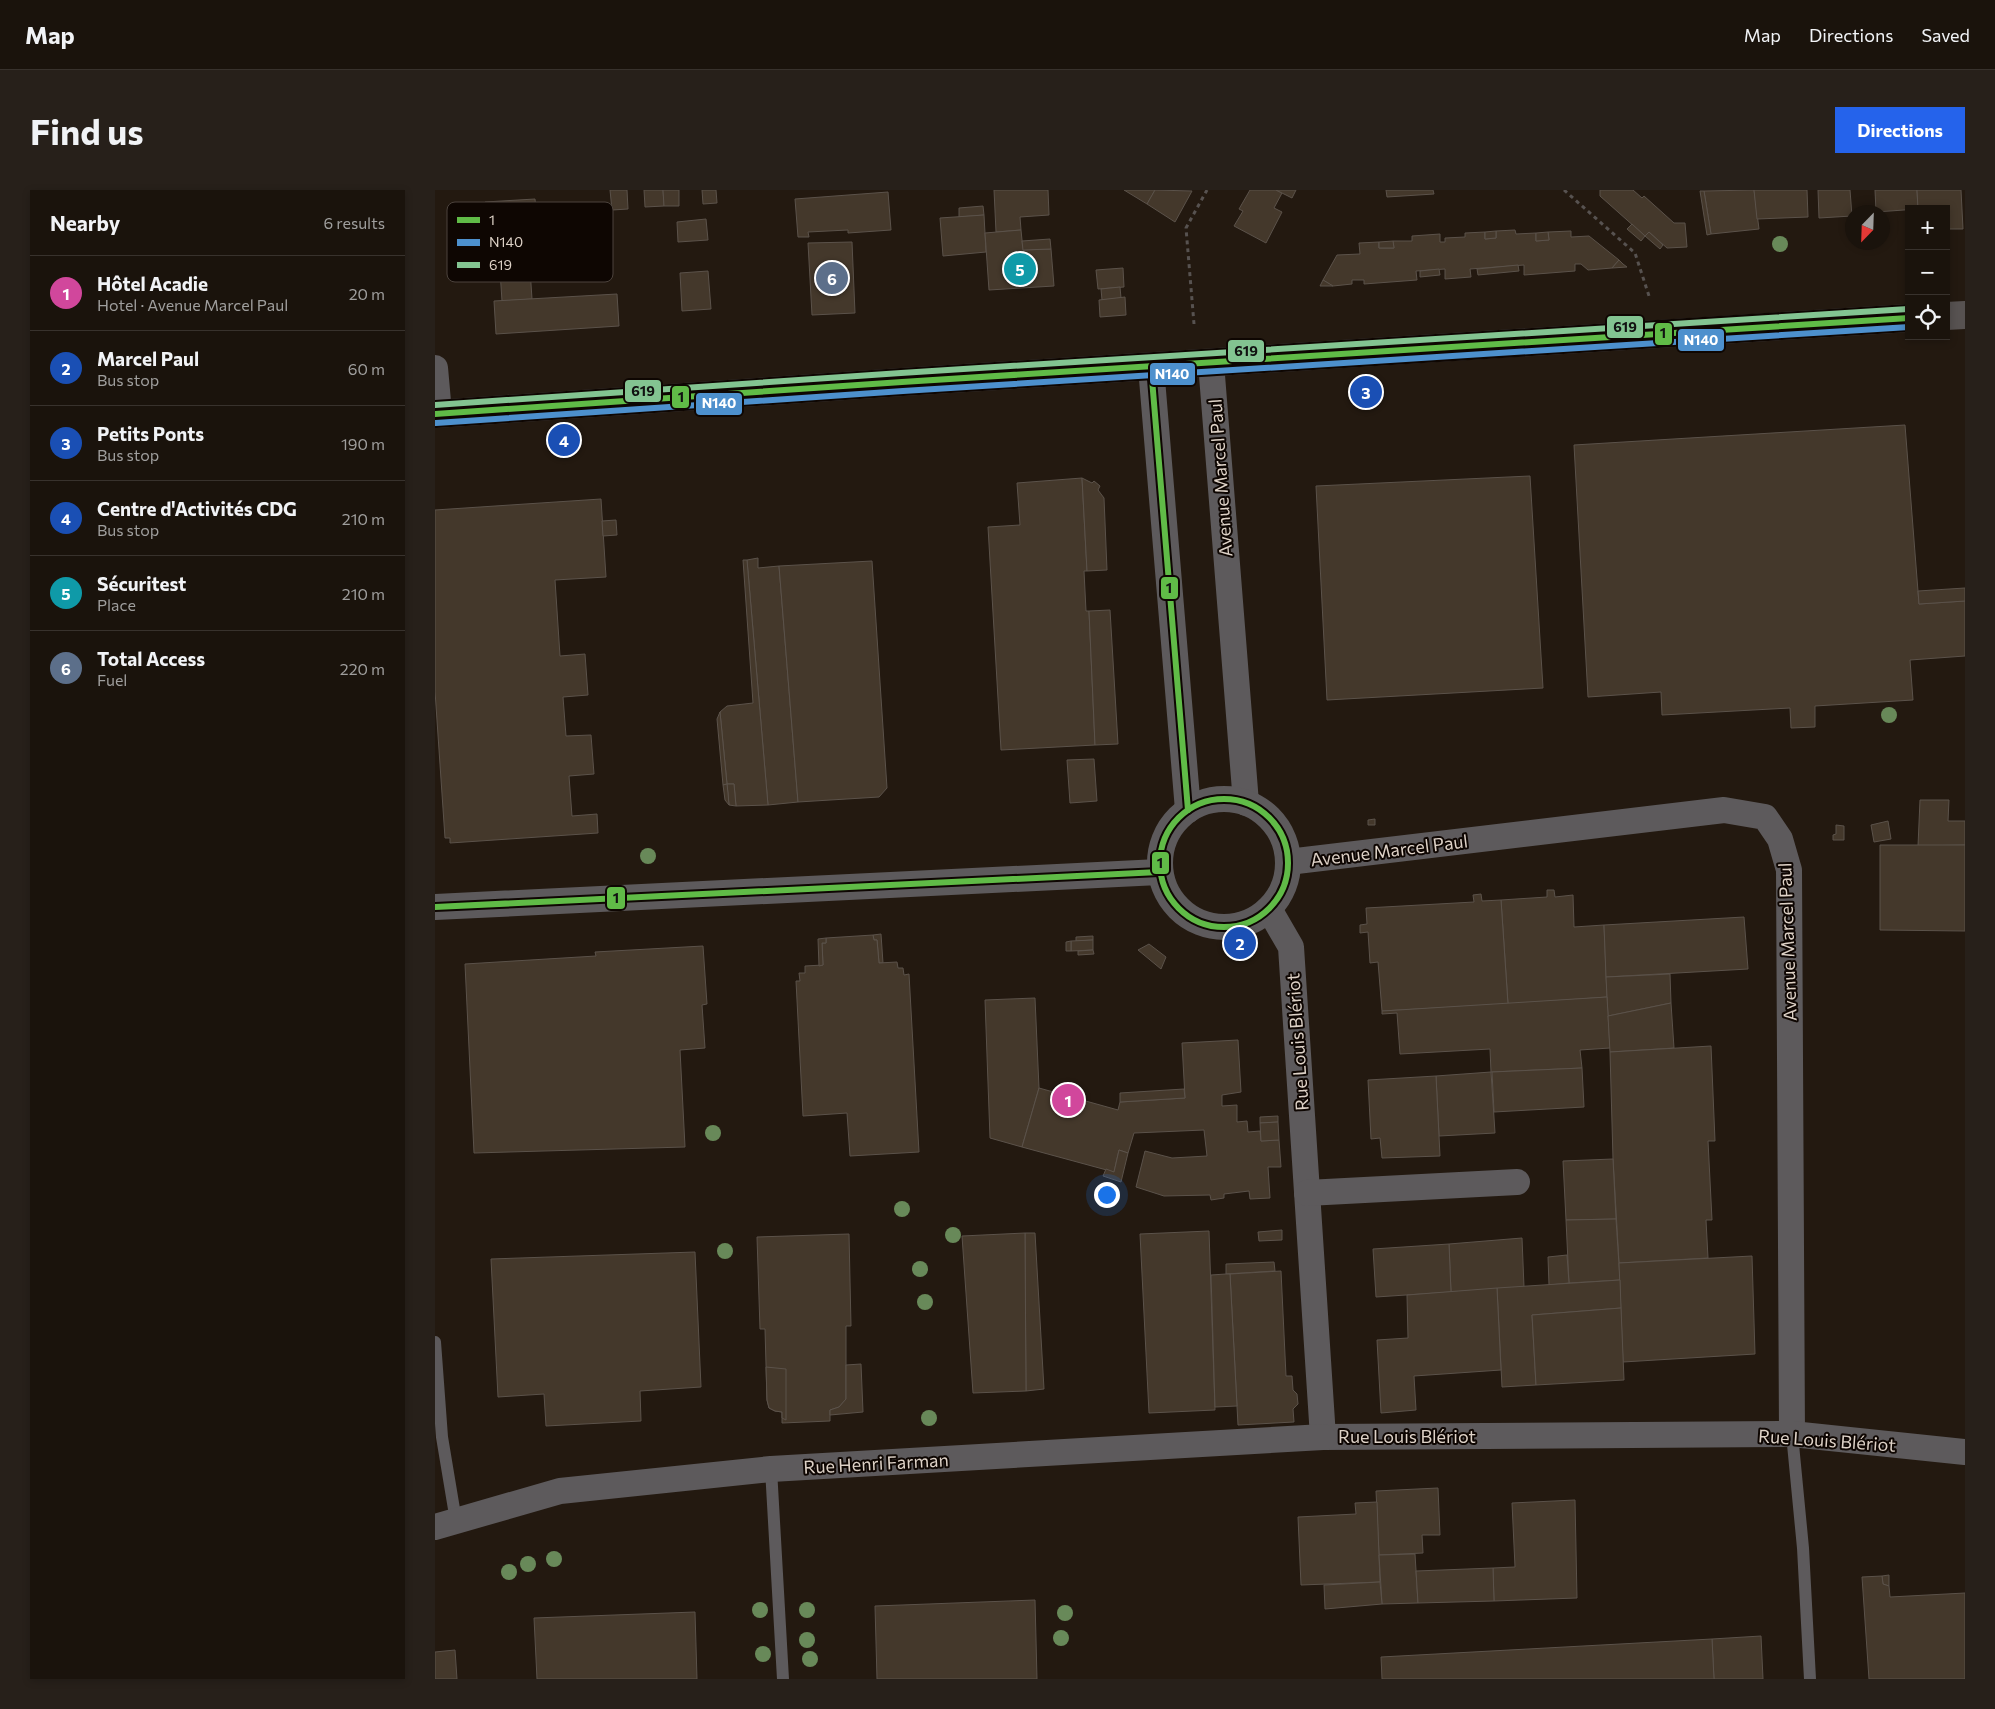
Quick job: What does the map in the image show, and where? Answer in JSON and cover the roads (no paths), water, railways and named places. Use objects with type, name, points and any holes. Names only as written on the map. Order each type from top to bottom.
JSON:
[{"type":"main road","points":[[1950,316],[1965,314]]},
{"type":"main road","points":[[437,414],[901,382],[1905,318]]},
{"type":"street","name":"Avenue Marcel Paul","points":[[1211,363],[1246,802]]},
{"type":"street","points":[[1151,367],[1188,810]]},
{"type":"street","points":[[435,368],[437,414]]},
{"type":"street","name":"Avenue Marcel Paul","points":[[1213,800],[1246,802],[1265,814],[1277,827],[1286,847],[1288,862],[1284,887],[1269,909],[1251,922],[1235,927],[1203,925],[1175,907],[1163,888],[1159,872],[1162,844],[1172,824],[1188,810],[1213,800]]},
{"type":"street","name":"Avenue Marcel Paul","points":[[1288,862],[1724,810],[1765,817],[1781,840],[1789,870],[1792,1434]]},
{"type":"street","points":[[435,907],[1159,872]]},
{"type":"street","name":"Rue Louis Blériot","points":[[1269,909],[1291,947],[1323,1437],[1792,1434],[1965,1452]]},
{"type":"street","points":[[1307,1193],[1517,1182]]},
{"type":"street","name":"Rue Henri Farman","points":[[446,1524],[560,1491],[771,1469],[1323,1437]]},
{"type":"lane","points":[[435,1342],[442,1437],[441,1468],[446,1524]]},
{"type":"lane","points":[[1792,1434],[1803,1548],[1810,1679]]},
{"type":"lane","points":[[771,1469],[783,1679]]},
{"type":"place","name":"Sécuritest","points":[[1020,269]]},
{"type":"place","name":"Total Access","points":[[832,278]]},
{"type":"place","name":"Petits Ponts","points":[[1366,392]]},
{"type":"place","name":"Centre d'Activités CDG","points":[[564,440]]},
{"type":"place","name":"Marcel Paul","points":[[1240,943]]},
{"type":"place","name":"Hôtel Acadie","points":[[1068,1100]]}]
